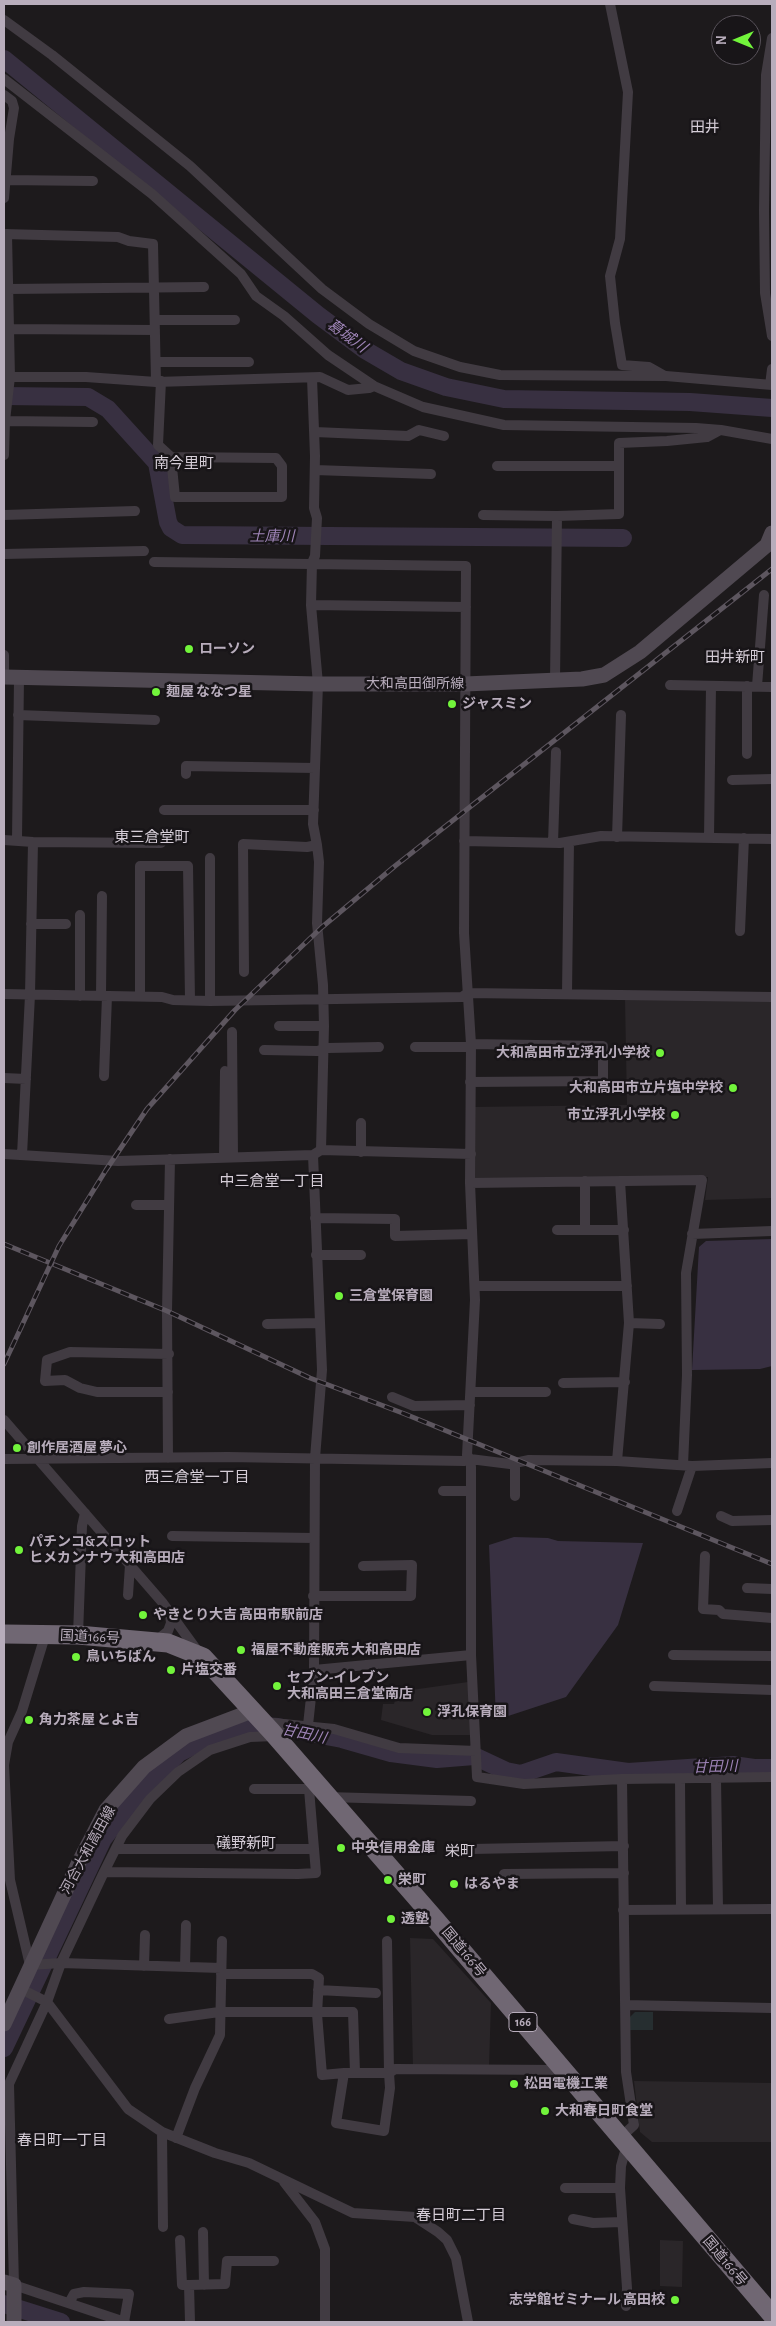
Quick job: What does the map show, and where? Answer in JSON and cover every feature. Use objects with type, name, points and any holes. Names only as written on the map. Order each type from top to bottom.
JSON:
[{"type":"highway","name":"国道166号","points":[[4,1634],[78,1635],[146,1640],[168,1643],[203,1657],[265,1725],[318,1791],[435,1919],[772,2315]]},
{"type":"main road","name":"大和高田御所線","points":[[9,678],[318,684],[465,684],[555,681],[604,675],[640,652],[766,545],[772,533]]},
{"type":"main road","name":"河合大和高田線","points":[[4,2024],[24,1990],[78,1862],[106,1810],[144,1767],[186,1736],[265,1725]]},
{"type":"main road","points":[[11,2287],[14,2321]]},
{"type":"street","points":[[610,4],[628,92],[620,239],[610,276],[615,323],[622,365],[649,367],[666,376]]},
{"type":"street","points":[[4,20],[52,55],[190,166],[322,289],[369,324],[414,351],[460,367],[500,376],[666,376],[771,385],[772,369]]},
{"type":"street","points":[[772,38],[766,75],[768,211],[765,293],[772,336]]},
{"type":"street","points":[[4,79],[152,194],[241,274],[256,296],[284,316],[328,355],[374,386],[423,407],[504,425],[721,430],[772,439]]},
{"type":"street","points":[[4,95],[12,101],[14,108],[6,155],[4,198]]},
{"type":"street","points":[[6,180],[92,181]]},
{"type":"street","points":[[4,455],[8,396],[9,329],[5,234],[118,237],[129,241],[152,244],[156,362],[159,382],[158,445],[171,457],[175,497],[282,496],[282,466],[276,458],[171,457]]},
{"type":"street","points":[[8,289],[204,287]]},
{"type":"street","points":[[9,329],[155,325],[235,320]]},
{"type":"street","points":[[156,362],[249,362]]},
{"type":"street","points":[[7,377],[86,377],[159,382],[320,377],[348,390],[374,386]]},
{"type":"street","points":[[308,1725],[314,1670],[315,1458],[322,1370],[314,1218],[324,1048],[324,998],[317,923],[319,862],[313,824],[318,684],[311,605],[312,563],[315,556],[317,518],[314,508],[315,432],[312,378]]},
{"type":"street","points":[[5,421],[93,422]]},
{"type":"street","points":[[315,432],[408,436],[419,430],[444,436]]},
{"type":"street","points":[[484,515],[557,516],[619,514],[619,443],[706,437],[721,430]]},
{"type":"street","points":[[497,466],[619,466]]},
{"type":"street","points":[[315,470],[431,474]]},
{"type":"street","points":[[4,515],[135,511]]},
{"type":"street","points":[[555,681],[557,516]]},
{"type":"street","points":[[4,554],[144,551]]},
{"type":"street","points":[[154,562],[466,566],[464,933],[471,1045],[470,1183],[475,1286],[467,1455],[470,1459],[472,1491],[471,1655],[477,1777],[524,1784],[622,1779],[772,1777]]},
{"type":"street","points":[[747,754],[752,686],[764,595]]},
{"type":"street","points":[[311,605],[466,607]]},
{"type":"street","points":[[4,655],[18,715],[17,839]]},
{"type":"street","points":[[670,685],[772,687]]},
{"type":"street","points":[[709,838],[711,686]]},
{"type":"street","points":[[18,715],[155,720]]},
{"type":"street","points":[[617,837],[621,715]]},
{"type":"street","points":[[553,843],[556,752]]},
{"type":"street","points":[[186,774],[186,766],[315,768]]},
{"type":"street","points":[[732,780],[772,779]]},
{"type":"street","points":[[164,810],[314,810]]},
{"type":"street","points":[[464,841],[553,843],[601,836],[772,839]]},
{"type":"street","points":[[740,931],[744,838]]},
{"type":"street","points":[[4,840],[161,843]]},
{"type":"street","points":[[22,1155],[30,995],[33,842]]},
{"type":"street","points":[[567,993],[569,842]]},
{"type":"street","points":[[244,972],[243,844],[307,847],[317,845]]},
{"type":"street","points":[[210,858],[210,1001]]},
{"type":"street","points":[[140,996],[140,866],[188,866],[190,1000]]},
{"type":"street","points":[[102,896],[104,1076]]},
{"type":"street","points":[[80,914],[80,996]]},
{"type":"street","points":[[32,924],[66,924]]},
{"type":"street","points":[[4,994],[140,996],[210,1001],[462,997],[468,993],[772,996]]},
{"type":"street","points":[[279,1026],[324,1026]]},
{"type":"street","points":[[228,1157],[232,1032]]},
{"type":"street","points":[[415,1047],[471,1045],[603,1046],[603,1081],[470,1082]]},
{"type":"street","points":[[264,1050],[317,1051],[324,1048],[379,1047]]},
{"type":"street","points":[[225,1070],[228,1157]]},
{"type":"street","points":[[4,1078],[26,1078]]},
{"type":"street","points":[[361,1122],[361,1152]]},
{"type":"street","points":[[4,1154],[118,1161],[361,1152],[470,1154]]},
{"type":"street","points":[[168,1458],[169,1354],[167,1311],[170,1158]]},
{"type":"street","points":[[470,1183],[702,1180],[686,1273],[688,1466],[677,1511]]},
{"type":"street","points":[[584,1181],[585,1230]]},
{"type":"street","points":[[617,1461],[629,1323],[620,1181]]},
{"type":"street","points":[[136,1204],[169,1205]]},
{"type":"street","points":[[314,1218],[395,1219],[395,1236],[472,1234]]},
{"type":"street","points":[[557,1230],[624,1230]]},
{"type":"street","points":[[692,1234],[772,1231]]},
{"type":"street","points":[[316,1255],[362,1255]]},
{"type":"street","points":[[475,1286],[627,1286]]},
{"type":"street","points":[[267,1324],[320,1323]]},
{"type":"street","points":[[629,1323],[660,1324]]},
{"type":"street","points":[[168,1392],[97,1392],[80,1388],[65,1380],[46,1381],[47,1360],[70,1352],[169,1354]]},
{"type":"street","points":[[563,1383],[625,1382]]},
{"type":"street","points":[[470,1392],[546,1392]]},
{"type":"street","points":[[392,1398],[414,1406],[470,1405]]},
{"type":"street","points":[[4,1420],[36,1460],[85,1512],[170,1612],[203,1657]]},
{"type":"street","points":[[4,1459],[315,1458],[464,1461],[470,1459],[510,1464],[529,1460],[617,1461],[688,1466],[772,1463]]},
{"type":"street","points":[[515,1463],[515,1496]]},
{"type":"street","points":[[443,1491],[472,1491]]},
{"type":"street","points":[[78,1635],[82,1526],[85,1512]]},
{"type":"street","points":[[721,1516],[732,1521],[772,1520]]},
{"type":"street","points":[[172,1536],[314,1538]]},
{"type":"street","points":[[705,1556],[703,1609],[719,1610],[723,1614],[772,1618]]},
{"type":"street","points":[[313,1596],[411,1596],[412,1565],[363,1566]]},
{"type":"street","points":[[128,1595],[130,1566]]},
{"type":"street","points":[[748,1588],[772,1589]]},
{"type":"street","points":[[146,1640],[161,1638],[168,1631],[171,1622],[170,1612]]},
{"type":"street","points":[[45,1636],[22,1711],[5,1748],[4,1765],[10,1880],[34,1965],[58,1963],[185,1967],[221,1971],[312,1974],[319,1978],[317,2011],[322,2074],[389,2073],[395,2069],[564,2070]]},
{"type":"street","points":[[314,1670],[471,1655]]},
{"type":"street","points":[[673,1655],[772,1656]]},
{"type":"street","points":[[654,1686],[657,1688],[772,1690]]},
{"type":"street","points":[[69,2303],[74,2294],[84,2292],[129,2294],[125,2322],[69,2303],[11,2287],[9,2084],[58,1963],[122,1836],[150,1799],[178,1772],[195,1759],[228,1743],[250,1737],[265,1725],[308,1725],[334,1729],[399,1748],[476,1751]]},
{"type":"street","points":[[716,1778],[718,1909]]},
{"type":"street","points":[[622,1779],[626,2072],[634,2125],[624,2141],[620,2188],[627,2288],[626,2306]]},
{"type":"street","points":[[680,1779],[681,1909]]},
{"type":"street","points":[[254,1789],[318,1791],[471,1801]]},
{"type":"street","points":[[104,1872],[298,1874],[316,1872],[314,1850],[318,1791]]},
{"type":"street","points":[[472,1849],[624,1846]]},
{"type":"street","points":[[116,1850],[314,1850]]},
{"type":"street","points":[[504,1874],[624,1873]]},
{"type":"street","points":[[623,1910],[772,1910]]},
{"type":"street","points":[[185,1967],[186,1925]]},
{"type":"street","points":[[144,1935],[144,1966]]},
{"type":"street","points":[[176,2138],[195,2088],[220,2035],[222,1941]]},
{"type":"street","points":[[169,2019],[220,2012],[353,2012],[349,2074],[336,2123],[384,2131],[390,2088],[387,1942]]},
{"type":"street","points":[[24,1990],[43,2000],[128,2109],[162,2132],[249,2163],[284,2182],[299,2186],[353,2213],[415,2217],[438,2232],[447,2240],[456,2258],[468,2322]]},
{"type":"street","points":[[318,1990],[376,1992]]},
{"type":"street","points":[[626,2005],[772,2008]]},
{"type":"street","points":[[162,2132],[163,2226]]},
{"type":"street","points":[[284,2182],[316,2222],[325,2249],[325,2322]]},
{"type":"street","points":[[565,2188],[620,2188]]},
{"type":"street","points":[[573,2220],[593,2223],[621,2222]]},
{"type":"street","points":[[203,2232],[204,2285]]},
{"type":"street","points":[[180,2240],[182,2285],[225,2284],[227,2261],[274,2261]]},
{"type":"street","points":[[189,2285],[190,2322]]},
{"type":"shaded area","points":[[625,999],[772,999],[772,1198],[705,1200],[708,1177],[475,1180],[473,1176],[473,1107],[627,1105]]},
{"type":"shaded area","points":[[772,1239],[772,1366],[760,1369],[692,1370],[699,1247],[706,1241]]},
{"type":"shaded area","points":[[514,1537],[548,1538],[558,1541],[643,1543],[618,1625],[566,1697],[496,1720],[489,1545]]},
{"type":"shaded area","name":"浮孔保育園","points":[[468,1682],[473,1735],[432,1735],[381,1720],[383,1704],[394,1704],[397,1692]]},
{"type":"shaded area","points":[[410,1938],[433,1939],[491,2003],[489,2067],[413,2067]]},
{"type":"shaded area","points":[[635,2012],[653,2012],[653,2030],[629,2030],[628,2019]]},
{"type":"shaded area","points":[[634,2081],[772,2083],[772,2142],[652,2142],[640,2132]]},
{"type":"shaded area","points":[[660,2240],[683,2241],[682,2287],[660,2286]]},
{"type":"waterway","name":"葛城川","points":[[4,59],[318,315],[365,350],[401,371],[446,387],[504,399],[690,402],[772,408]]},
{"type":"waterway","name":"土庫川","points":[[4,396],[88,397],[108,409],[157,463],[168,522],[171,528],[182,535],[623,538]]},
{"type":"waterway","name":"甘田川","points":[[4,2048],[103,1839],[140,1792],[179,1753],[216,1735],[246,1725],[278,1727],[342,1739],[391,1753],[437,1759],[474,1756],[506,1771],[521,1774],[556,1762],[628,1772],[733,1765],[772,1768]]},
{"type":"waterway","points":[[4,2304],[61,2322]]},
{"type":"railway","points":[[4,1364],[59,1246],[106,1170],[147,1109],[235,1010],[321,928],[395,866],[772,569]]},
{"type":"railway","points":[[4,1244],[167,1311],[310,1378],[405,1414],[772,1564]]},
{"type":"place","name":"ローソン","points":[[189,649]]},
{"type":"place","name":"麺屋 ななつ星","points":[[156,692]]},
{"type":"place","name":"ジャスミン","points":[[452,704]]},
{"type":"place","name":"大和高田市立浮孔小学校","points":[[660,1053]]},
{"type":"place","name":"大和高田市立片塩中学校","points":[[733,1088]]},
{"type":"place","name":"市立浮孔小学校","points":[[675,1115]]},
{"type":"place","name":"三倉堂保育園","points":[[339,1296]]},
{"type":"place","name":"創作居酒屋 夢心","points":[[17,1448]]},
{"type":"place","name":"パチンコ&スロット ヒメカンナウ 大和高田店","points":[[19,1550]]},
{"type":"place","name":"やきとり大吉 高田市駅前店","points":[[143,1615]]},
{"type":"place","name":"福屋不動産販売 大和高田店","points":[[241,1650]]},
{"type":"place","name":"鳥いちばん","points":[[76,1657]]},
{"type":"place","name":"片塩交番","points":[[171,1670]]},
{"type":"place","name":"セブン-イレブン 大和高田三倉堂南店","points":[[277,1686]]},
{"type":"place","name":"浮孔保育園","points":[[427,1712]]},
{"type":"place","name":"角力茶屋 とよ吉","points":[[29,1720]]},
{"type":"place","name":"中央信用金庫","points":[[341,1848]]},
{"type":"place","name":"栄町","points":[[388,1880]]},
{"type":"place","name":"はるやま","points":[[454,1884]]},
{"type":"place","name":"透塾","points":[[391,1919]]},
{"type":"place","name":"松田電機工業","points":[[514,2084]]},
{"type":"place","name":"大和春日町食堂","points":[[545,2111]]},
{"type":"place","name":"志学館ゼミナール 高田校","points":[[675,2300]]},
{"type":"district","name":"田井","points":[[705,127]]},
{"type":"district","name":"南今里町","points":[[184,463]]},
{"type":"district","name":"田井新町","points":[[735,657]]},
{"type":"district","name":"東三倉堂町","points":[[152,837]]},
{"type":"district","name":"中三倉堂一丁目","points":[[272,1181]]},
{"type":"district","name":"西三倉堂一丁目","points":[[197,1477]]},
{"type":"district","name":"礒野新町","points":[[246,1843]]},
{"type":"district","name":"栄町","points":[[460,1851]]},
{"type":"district","name":"春日町一丁目","points":[[62,2140]]},
{"type":"district","name":"春日町二丁目","points":[[461,2215]]}]
